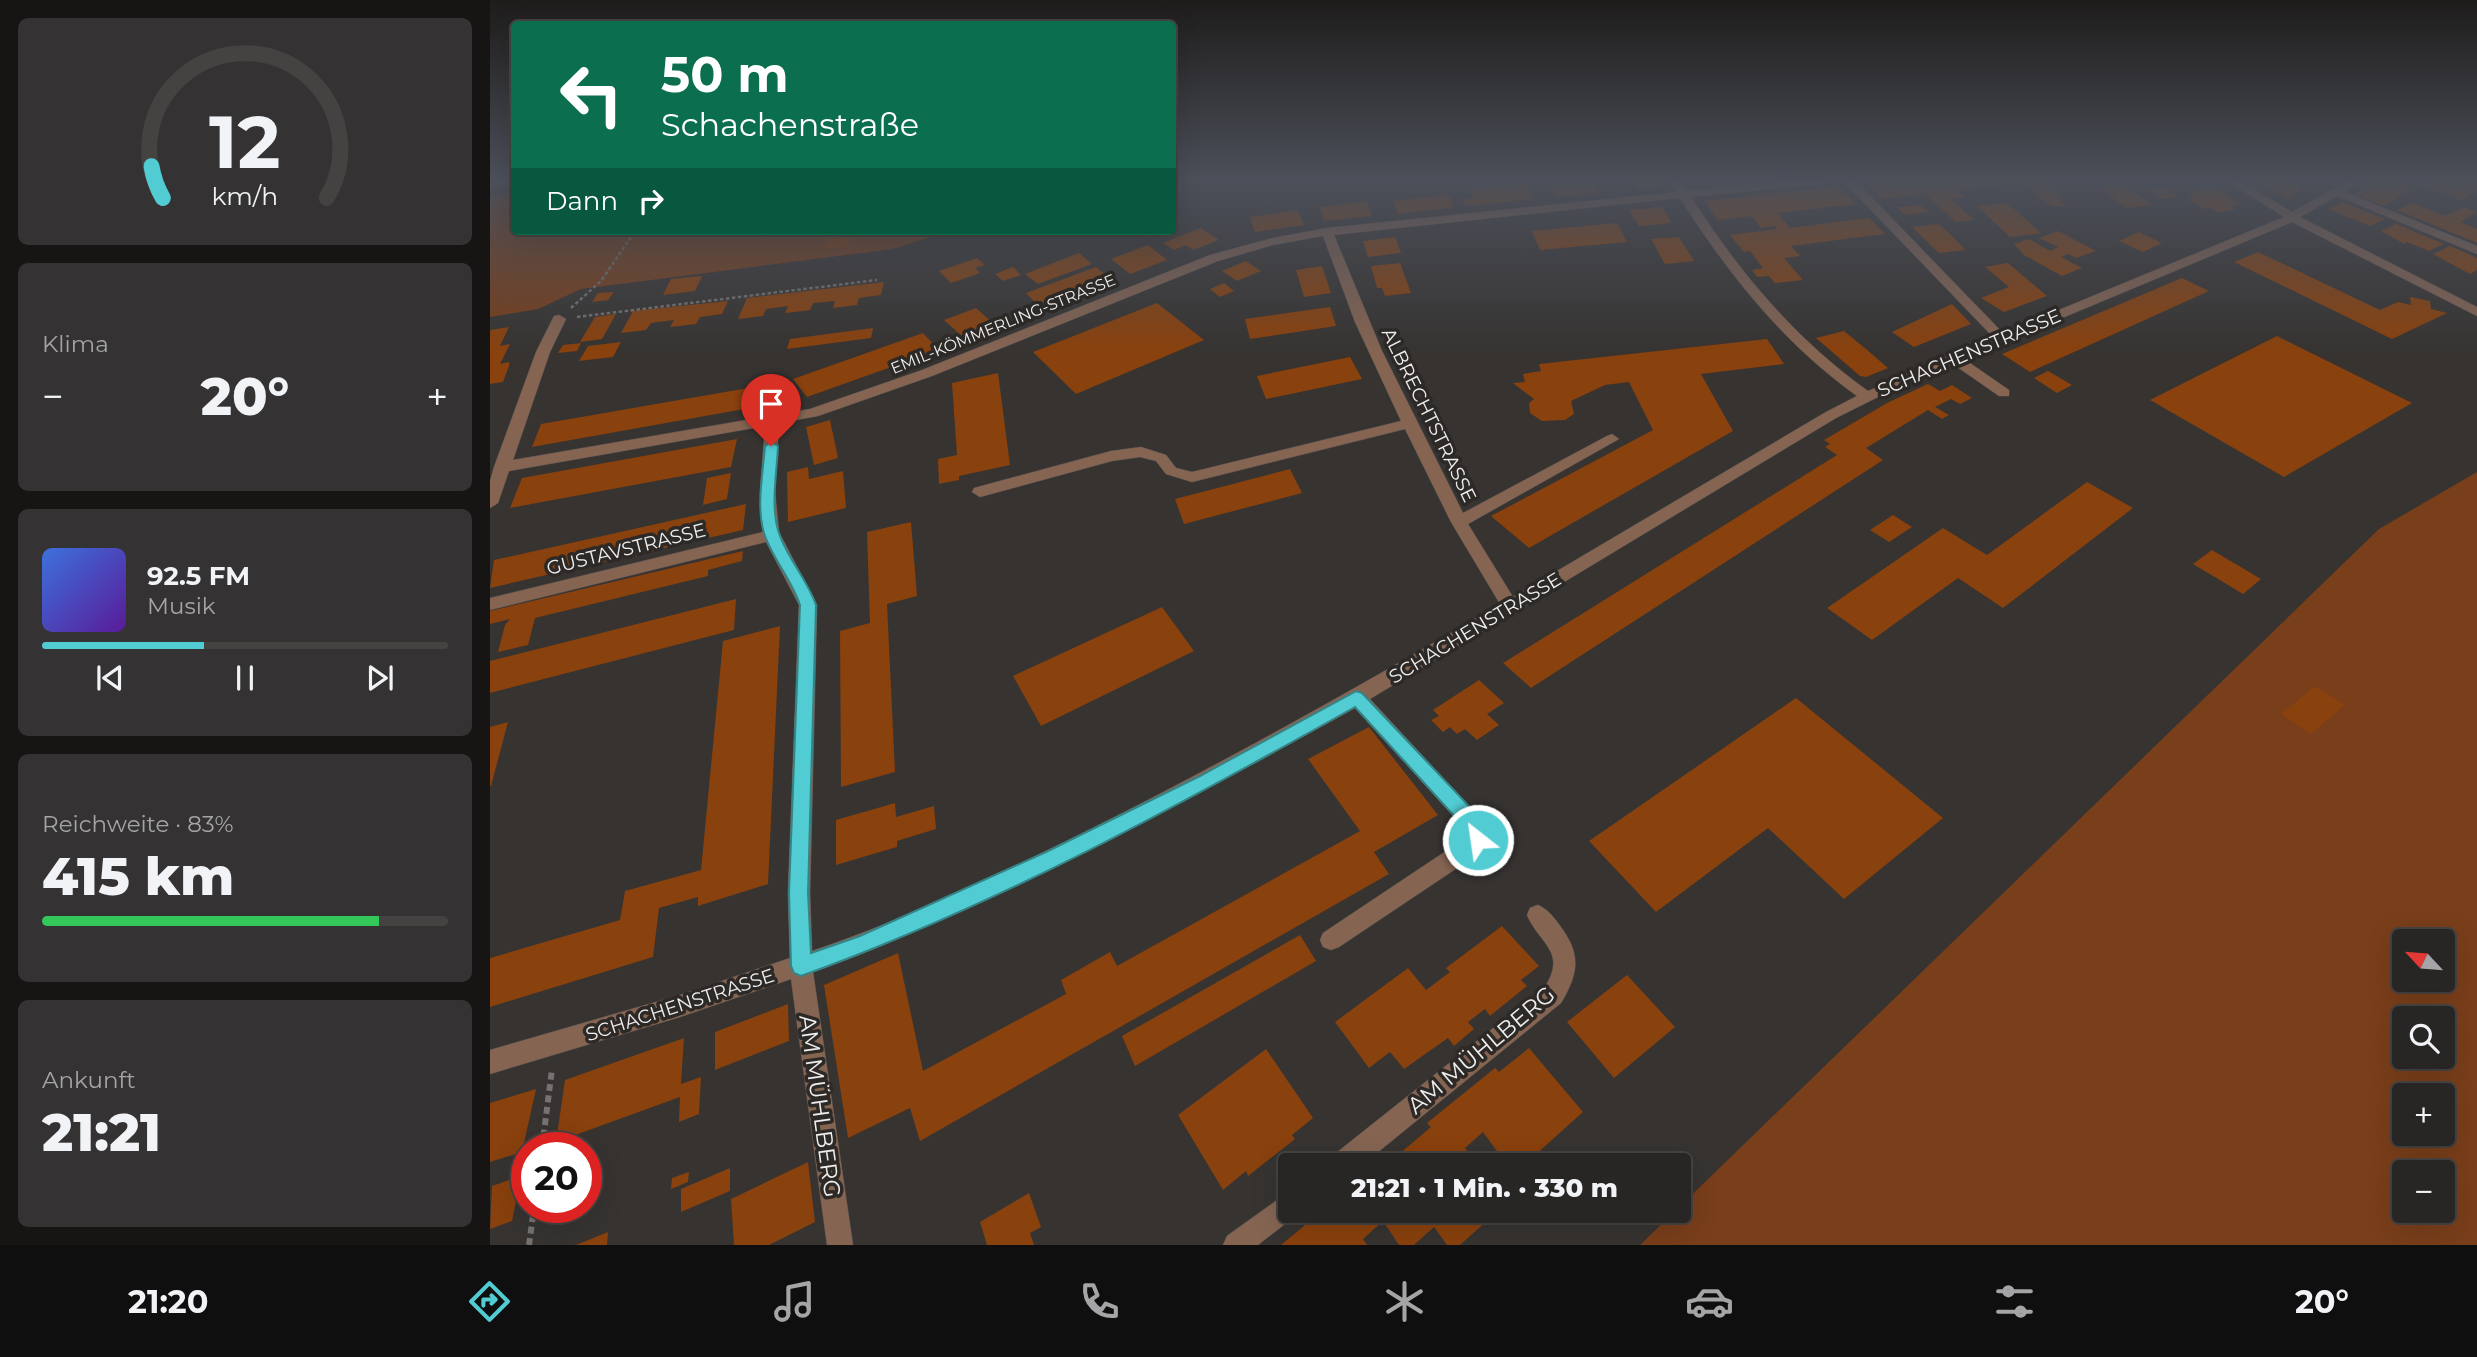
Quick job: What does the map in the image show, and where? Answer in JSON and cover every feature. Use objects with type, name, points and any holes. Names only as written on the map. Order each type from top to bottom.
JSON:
[{"type":"street","name":"EMIL-KÖMMERLING-STRASSE","points":[[502,467],[813,414],[867,396],[1227,254],[1264,243],[1304,236]]},
{"type":"street","name":"ALBRECHTSTRASSE","points":[[1329,236],[1355,305],[1409,424],[1479,559],[1511,607]]},
{"type":"street","points":[[1714,236],[1794,340],[1867,397]]},
{"type":"street","points":[[1903,236],[2001,338]]},
{"type":"street","name":"SCHACHENSTRASSE","points":[[490,1062],[556,1044],[864,944],[1053,858],[1206,781],[1356,698],[1787,440],[1867,397],[2001,338],[2247,236]]},
{"type":"street","points":[[2327,236],[2477,312]]},
{"type":"street","points":[[2443,236],[2477,250]]},
{"type":"street","points":[[490,503],[543,352],[559,319]]},
{"type":"street","points":[[1954,358],[2004,393]]},
{"type":"street","points":[[772,422],[768,519],[772,535]]},
{"type":"street","points":[[980,492],[1111,456],[1141,452],[1161,458],[1171,471],[1192,477],[1409,424]]},
{"type":"street","points":[[1459,522],[1612,439]]},
{"type":"street","name":"GUSTAVSTRASSE","points":[[490,604],[772,535]]},
{"type":"street","name":"AM MÜHLBERG","points":[[772,535],[801,585],[808,605],[799,893],[801,966],[840,1245]]},
{"type":"street","points":[[1331,940],[1468,850],[1478,840],[1478,828],[1356,698]]},
{"type":"street","name":"AM MÜHLBERG","points":[[1356,1153],[1553,995],[1563,981],[1565,955],[1563,946],[1538,915]]},
{"type":"street","points":[[1236,1245],[1278,1213]]},
{"type":"path","points":[[559,319],[601,281],[632,236]]},
{"type":"path","points":[[559,319],[877,280]]},
{"type":"path","points":[[544,1132],[556,1044]]},
{"type":"path","points":[[528,1245],[532,1223]]},
{"type":"shaded area","points":[[490,236],[933,236],[893,249],[581,289],[538,309],[490,317]]},
{"type":"shaded area","points":[[2477,472],[2477,1245],[1640,1245],[1663,1223],[1691,1223],[1691,1196],[2379,529]]},
{"type":"building","points":[[1180,236],[1213,236],[1219,240],[1193,250],[1186,245],[1174,250],[1163,243]]},
{"type":"building","points":[[1534,236],[1624,236],[1627,242],[1540,250]]},
{"type":"building","points":[[1731,236],[1869,236],[1791,246],[1800,256],[1784,258],[1803,280],[1775,283],[1769,276],[1757,277],[1752,270],[1763,268],[1750,251],[1744,252]]},
{"type":"building","points":[[1921,236],[1952,236],[1966,250],[1939,253]]},
{"type":"building","points":[[2068,236],[2096,251],[2076,258],[2068,254],[2061,257],[2082,268],[2062,276],[2024,255],[2014,244],[2029,239],[2050,251],[2058,247],[2039,238]]},
{"type":"building","points":[[2130,236],[2148,236],[2162,243],[2143,252],[2119,241]]},
{"type":"building","points":[[2390,236],[2425,236],[2444,244],[2429,251],[2407,242],[2404,244]]},
{"type":"building","points":[[2460,236],[2477,236],[2477,243]]},
{"type":"building","points":[[1395,237],[1401,253],[1368,257],[1363,241]]},
{"type":"building","points":[[1679,237],[1694,261],[1665,264],[1651,239]]},
{"type":"building","points":[[851,238],[846,247],[824,248],[828,239]]},
{"type":"building","points":[[1148,245],[1167,260],[1130,274],[1111,259]]},
{"type":"building","points":[[2450,246],[2477,258],[2477,270],[2470,274],[2433,254]]},
{"type":"building","points":[[2258,252],[2380,310],[2398,302],[2411,305],[2410,297],[2430,301],[2431,309],[2447,313],[2392,339],[2234,262]]},
{"type":"building","points":[[1079,253],[1092,264],[1038,284],[1025,274]]},
{"type":"building","points":[[977,258],[985,265],[975,268],[980,273],[951,283],[939,271]]},
{"type":"building","points":[[1246,261],[1261,271],[1237,281],[1222,271]]},
{"type":"building","points":[[1400,263],[1411,293],[1385,296],[1382,288],[1377,288],[1371,266]]},
{"type":"building","points":[[2008,263],[2047,296],[2004,312],[1981,298],[2009,287],[1985,267]]},
{"type":"building","points":[[1322,266],[1331,293],[1304,297],[1296,270]]},
{"type":"building","points":[[1013,267],[1021,275],[1003,281],[995,274]]},
{"type":"building","points":[[1096,267],[1113,281],[1048,305],[1042,301],[1036,303],[1026,293]]},
{"type":"building","points":[[702,276],[695,291],[663,295],[671,279]]},
{"type":"building","points":[[2182,278],[2209,291],[2030,372],[2002,354]]},
{"type":"building","points":[[884,282],[881,295],[859,298],[857,305],[833,308],[835,301],[813,303],[810,310],[785,313],[788,306],[766,309],[763,316],[738,319],[747,298]]},
{"type":"building","points":[[1224,283],[1234,291],[1220,297],[1210,289]]},
{"type":"building","points":[[614,292],[608,300],[592,302],[598,293]]},
{"type":"building","points":[[728,301],[722,314],[700,317],[696,324],[670,327],[674,320],[651,323],[646,330],[621,333],[633,311]]},
{"type":"building","points":[[1157,303],[1204,340],[1076,394],[1033,352]]},
{"type":"building","points":[[1952,304],[1971,324],[1914,347],[1892,332]]},
{"type":"building","points":[[1330,307],[1336,326],[1250,339],[1245,319]]},
{"type":"building","points":[[976,308],[996,326],[964,338],[944,320]]},
{"type":"building","points":[[616,314],[602,339],[580,342],[595,317]]},
{"type":"building","points":[[509,327],[500,346],[510,344],[500,364],[509,362],[509,366],[503,382],[490,384],[490,330]]},
{"type":"building","points":[[873,328],[871,338],[787,349],[790,339]]},
{"type":"building","points":[[1844,331],[1888,368],[1866,377],[1860,376],[1816,338]]},
{"type":"building","points":[[923,333],[939,350],[807,397],[793,379]]},
{"type":"building","points":[[2277,336],[2412,403],[2284,477],[2150,400]]},
{"type":"building","points":[[1767,339],[1784,364],[1701,374],[1733,431],[1529,548],[1491,516],[1653,430],[1629,382],[1605,385],[1571,401],[1574,414],[1565,420],[1542,421],[1530,413],[1529,403],[1534,399],[1513,383],[1525,382],[1523,374],[1541,371],[1539,364]]},
{"type":"building","points":[[621,342],[613,357],[579,361],[588,346]]},
{"type":"building","points":[[581,343],[577,351],[558,353],[563,345]]},
{"type":"building","points":[[1350,357],[1362,379],[1266,399],[1257,376]]},
{"type":"building","points":[[2048,371],[2072,385],[2057,393],[2034,378]]},
{"type":"building","points":[[998,373],[1010,465],[959,476],[959,480],[939,484],[938,459],[957,455],[952,383]]},
{"type":"building","points":[[1928,384],[1940,391],[1952,385],[1972,398],[1960,404],[1951,399],[1935,407],[1949,415],[1942,419],[1928,410],[1866,448],[1883,460],[1531,688],[1503,663],[1837,455],[1825,447],[1830,444],[1824,440],[1887,403]]},
{"type":"building","points":[[765,385],[761,406],[532,447],[541,424]]},
{"type":"building","points":[[830,420],[838,458],[814,465],[806,427]]},
{"type":"building","points":[[737,439],[731,467],[510,508],[522,478]]},
{"type":"building","points":[[808,467],[809,479],[843,471],[846,508],[788,522],[787,472]]},
{"type":"building","points":[[1290,469],[1302,493],[1184,524],[1175,499]]},
{"type":"building","points":[[731,473],[727,499],[703,505],[707,478]]},
{"type":"building","points":[[2087,482],[2133,508],[2003,608],[1958,578],[1872,640],[1827,608],[1943,528],[1987,555]]},
{"type":"building","points":[[746,504],[743,530],[490,588],[494,560]]},
{"type":"building","points":[[1893,515],[1912,527],[1889,542],[1870,530]]},
{"type":"building","points":[[911,522],[917,596],[887,604],[895,772],[841,787],[840,631],[870,623],[867,532]]},
{"type":"building","points":[[2212,550],[2261,579],[2243,594],[2193,564]]},
{"type":"building","points":[[743,551],[742,561],[708,570],[708,576],[535,618],[528,645],[498,652],[505,625],[510,619],[490,624],[490,611]]},
{"type":"building","points":[[736,599],[734,630],[490,693],[490,661]]},
{"type":"building","points":[[1162,607],[1194,651],[1041,726],[1013,676]]},
{"type":"building","points":[[780,626],[768,884],[698,906],[698,897],[659,908],[653,957],[490,1007],[490,958],[620,920],[625,891],[701,870],[723,641]]},
{"type":"building","points":[[1479,680],[1504,703],[1487,714],[1499,725],[1477,740],[1465,729],[1457,734],[1450,727],[1443,732],[1431,720],[1439,716],[1433,710]]},
{"type":"building","points":[[2315,686],[2345,705],[2311,734],[2281,714]]},
{"type":"building","points":[[1796,698],[1943,818],[1844,899],[1768,828],[1656,912],[1589,841]]},
{"type":"building","points":[[508,722],[491,786],[490,786],[490,727]]},
{"type":"building","points":[[1369,727],[1438,815],[1374,852],[1389,874],[920,1141],[910,1108],[848,1138],[824,985],[898,953],[923,1071],[1066,994],[1061,980],[1110,952],[1117,966],[1360,831],[1308,759]]},
{"type":"building","points":[[895,803],[896,817],[934,806],[936,829],[897,841],[897,847],[836,865],[836,820]]},
{"type":"building","points":[[1502,926],[1539,966],[1521,980],[1527,986],[1490,1016],[1485,1009],[1468,1022],[1474,1029],[1454,1046],[1448,1038],[1404,1069],[1390,1052],[1369,1068],[1335,1022],[1408,968],[1426,990],[1450,972],[1446,968]]},
{"type":"building","points":[[1300,935],[1316,961],[1135,1066],[1122,1036]]},
{"type":"building","points":[[1627,975],[1675,1027],[1614,1078],[1567,1022]]},
{"type":"building","points":[[788,1004],[789,1041],[715,1070],[715,1032]]},
{"type":"building","points":[[684,1038],[681,1084],[701,1077],[699,1114],[679,1122],[680,1097],[584,1132],[557,1132],[565,1080]]},
{"type":"building","points":[[1529,1048],[1583,1112],[1537,1153],[1498,1153],[1483,1132],[1465,1148],[1469,1153],[1400,1153],[1431,1127],[1427,1123],[1495,1068],[1499,1072]]},
{"type":"building","points":[[1266,1049],[1313,1118],[1292,1135],[1295,1139],[1248,1176],[1246,1171],[1223,1190],[1178,1115]]},
{"type":"building","points":[[536,1089],[526,1132],[511,1132],[511,1155],[490,1162],[490,1103]]},
{"type":"building","points":[[808,1162],[815,1222],[769,1245],[734,1245],[731,1199]]},
{"type":"building","points":[[730,1168],[730,1191],[681,1212],[681,1189]]},
{"type":"building","points":[[689,1172],[688,1182],[671,1189],[672,1178]]},
{"type":"building","points":[[511,1179],[511,1221],[490,1229],[492,1186]]},
{"type":"building","points":[[1029,1193],[1041,1227],[1030,1233],[1034,1245],[987,1245],[980,1222]]},
{"type":"building","points":[[1308,1223],[1381,1223],[1363,1239],[1367,1245],[1281,1245]]},
{"type":"building","points":[[1384,1223],[1485,1223],[1460,1245],[1447,1245],[1434,1227],[1414,1245],[1399,1245]]},
{"type":"building","points":[[608,1232],[607,1245],[576,1245]]},
{"type":"route","points":[[771,446],[768,519],[772,535],[801,585],[808,605],[799,893],[801,966],[864,944],[1053,858],[1206,781],[1356,698],[1478,828],[1478,840]]}]
